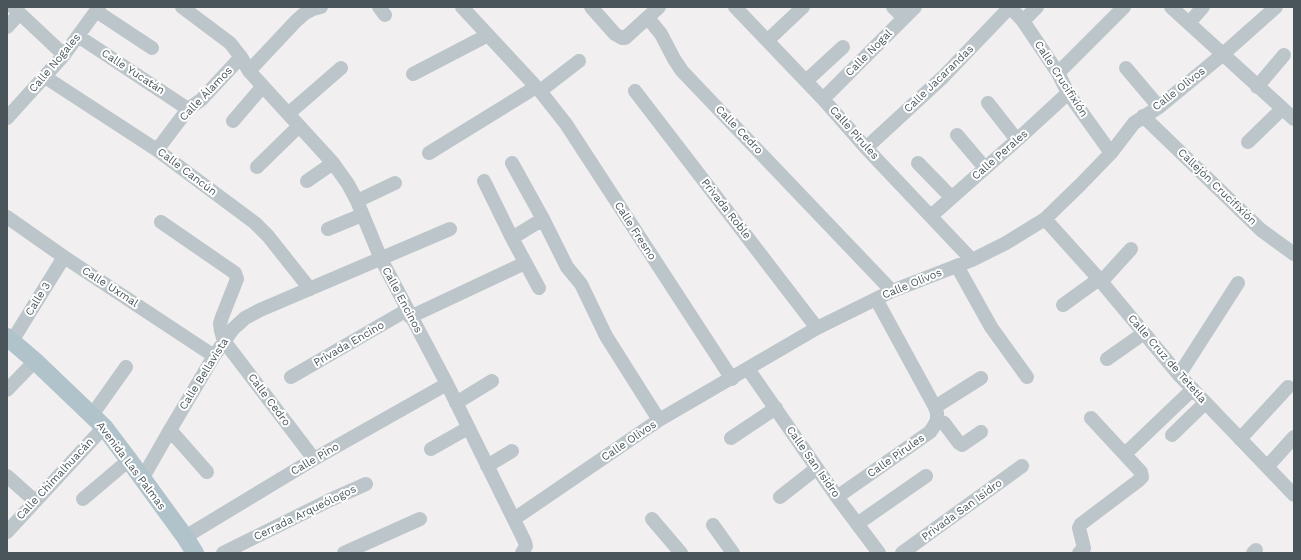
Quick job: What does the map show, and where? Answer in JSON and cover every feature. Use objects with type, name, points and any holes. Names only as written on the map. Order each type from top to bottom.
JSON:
[{"type":"main road","name":"Avenida Las Palmas","points":[[9,339],[35,361],[98,421],[130,460],[195,553]]},
{"type":"street","name":"Calle Encinos","points":[[182,7],[230,43],[242,57],[249,71],[333,163],[348,184],[357,201],[381,259],[408,314],[447,384],[514,519],[525,542],[524,551]]},
{"type":"street","name":"Calle Álamos","points":[[249,71],[300,17],[313,9],[322,7]]},
{"type":"street","name":"Calle Fresno","points":[[462,7],[538,89],[566,124],[732,379]]},
{"type":"street","points":[[591,7],[615,34],[622,38],[625,38],[660,7]]},
{"type":"street","points":[[768,40],[803,7]]},
{"type":"street","points":[[893,7],[904,18]]},
{"type":"street","name":"Calle Nogal","points":[[823,99],[915,7]]},
{"type":"street","name":"Calle Crucifixión","points":[[1010,7],[1023,21],[1058,74],[1068,93],[1111,153]]},
{"type":"street","name":"Calle Jacarandas","points":[[866,148],[943,77],[1010,7]]},
{"type":"street","points":[[1023,21],[1037,7]]},
{"type":"street","points":[[1058,74],[1124,7]]},
{"type":"street","points":[[1171,7],[1257,87],[1294,119]]},
{"type":"street","points":[[1189,23],[1203,7]]},
{"type":"street","name":"Calle Olivos","points":[[514,519],[660,420],[817,328],[892,291],[972,260],[1006,243],[1046,219],[1111,153],[1134,123],[1159,107],[1222,55],[1276,7]]},
{"type":"street","points":[[98,9],[152,48]]},
{"type":"street","name":"Calle Nogales","points":[[7,118],[64,55],[98,9]]},
{"type":"street","points":[[7,27],[16,10],[64,55]]},
{"type":"street","name":"Calle Pirules","points":[[743,10],[768,40],[806,80],[866,148],[972,260]]},
{"type":"street","name":"Calle Cedro","points":[[648,18],[661,34],[674,60],[682,71],[892,291]]},
{"type":"street","points":[[413,74],[488,35]]},
{"type":"street","name":"Calle Yucatán","points":[[78,36],[188,109]]},
{"type":"street","points":[[806,80],[843,47]]},
{"type":"street","points":[[1257,87],[1284,55]]},
{"type":"street","name":"Calle Álamos","points":[[157,150],[188,109],[201,100],[242,57]]},
{"type":"street","points":[[429,153],[538,89],[579,61]]},
{"type":"street","points":[[288,114],[341,68]]},
{"type":"street","points":[[1126,68],[1159,107]]},
{"type":"street","name":"Calle Cancún","points":[[45,77],[157,150],[255,223],[268,236],[310,289]]},
{"type":"street","points":[[233,121],[263,86]]},
{"type":"street","name":"Privada Roble","points":[[635,91],[817,328]]},
{"type":"street","name":"Calle Perales","points":[[931,216],[1068,93]]},
{"type":"street","points":[[988,103],[1017,140]]},
{"type":"street","points":[[1248,142],[1282,109]]},
{"type":"street","name":"Callejón Crucifixión","points":[[1143,116],[1261,230],[1294,254]]},
{"type":"street","points":[[257,167],[299,126]]},
{"type":"street","points":[[957,135],[985,168]]},
{"type":"street","points":[[307,181],[333,163]]},
{"type":"street","points":[[512,163],[543,219],[567,267],[581,284],[606,336],[660,420]]},
{"type":"street","points":[[918,163],[951,197]]},
{"type":"street","points":[[484,181],[539,288]]},
{"type":"street","points":[[357,201],[395,183]]},
{"type":"street","points":[[328,229],[362,215]]},
{"type":"street","name":"Calle Uxmal","points":[[8,219],[214,356]]},
{"type":"street","points":[[512,238],[543,219]]},
{"type":"street","name":"Calle Cruz de Tetetla","points":[[1046,219],[1100,280],[1179,375],[1294,495]]},
{"type":"street","points":[[161,222],[232,271],[237,277],[220,324],[224,341]]},
{"type":"street","points":[[381,259],[450,229]]},
{"type":"street","points":[[1062,305],[1100,280],[1131,249]]},
{"type":"street","name":"Calle 3","points":[[9,339],[64,257]]},
{"type":"street","name":"Calle Bellavista","points":[[142,479],[214,356],[233,329],[245,318],[260,310],[381,259]]},
{"type":"street","name":"Privada Encino","points":[[291,377],[408,314],[525,263]]},
{"type":"street","points":[[957,266],[991,327],[1027,377]]},
{"type":"street","points":[[1179,375],[1238,283]]},
{"type":"street","points":[[876,299],[936,413],[959,443],[962,445],[981,432]]},
{"type":"street","points":[[1107,359],[1144,333]]},
{"type":"street","name":"Calle Cedro","points":[[224,341],[314,459]]},
{"type":"street","points":[[7,390],[35,361]]},
{"type":"street","name":"Calle Chimalhuacán","points":[[7,532],[35,501],[98,421],[126,367]]},
{"type":"street","name":"Calle San Isidro","points":[[748,369],[836,497],[879,553]]},
{"type":"street","name":"Calle Pirules","points":[[836,497],[930,432],[934,426],[936,413],[981,378]]},
{"type":"street","points":[[456,402],[492,381]]},
{"type":"street","name":"Calle Pino","points":[[185,537],[314,459],[447,384]]},
{"type":"street","points":[[1240,439],[1288,387]]},
{"type":"street","points":[[1125,454],[1193,389]]},
{"type":"street","points":[[1172,435],[1205,403]]},
{"type":"street","points":[[730,438],[776,408]]},
{"type":"street","points":[[1082,550],[1079,526],[1138,481],[1142,476],[1141,472],[1091,418]]},
{"type":"street","points":[[432,449],[468,428]]},
{"type":"street","points":[[170,430],[207,472]]},
{"type":"street","points":[[1267,467],[1294,437]]},
{"type":"street","points":[[487,466],[512,451]]},
{"type":"street","points":[[83,499],[130,460]]},
{"type":"street","name":"Privada San Isidro","points":[[902,553],[1022,466]]},
{"type":"street","points":[[780,497],[817,468]]},
{"type":"street","points":[[7,476],[35,501]]},
{"type":"street","points":[[857,524],[926,476]]},
{"type":"street","name":"Cerrada Arqueólogos","points":[[223,553],[330,500],[366,484]]},
{"type":"street","points":[[344,553],[420,519]]},
{"type":"street","points":[[652,519],[681,553]]},
{"type":"street","points":[[713,525],[734,553]]}]
